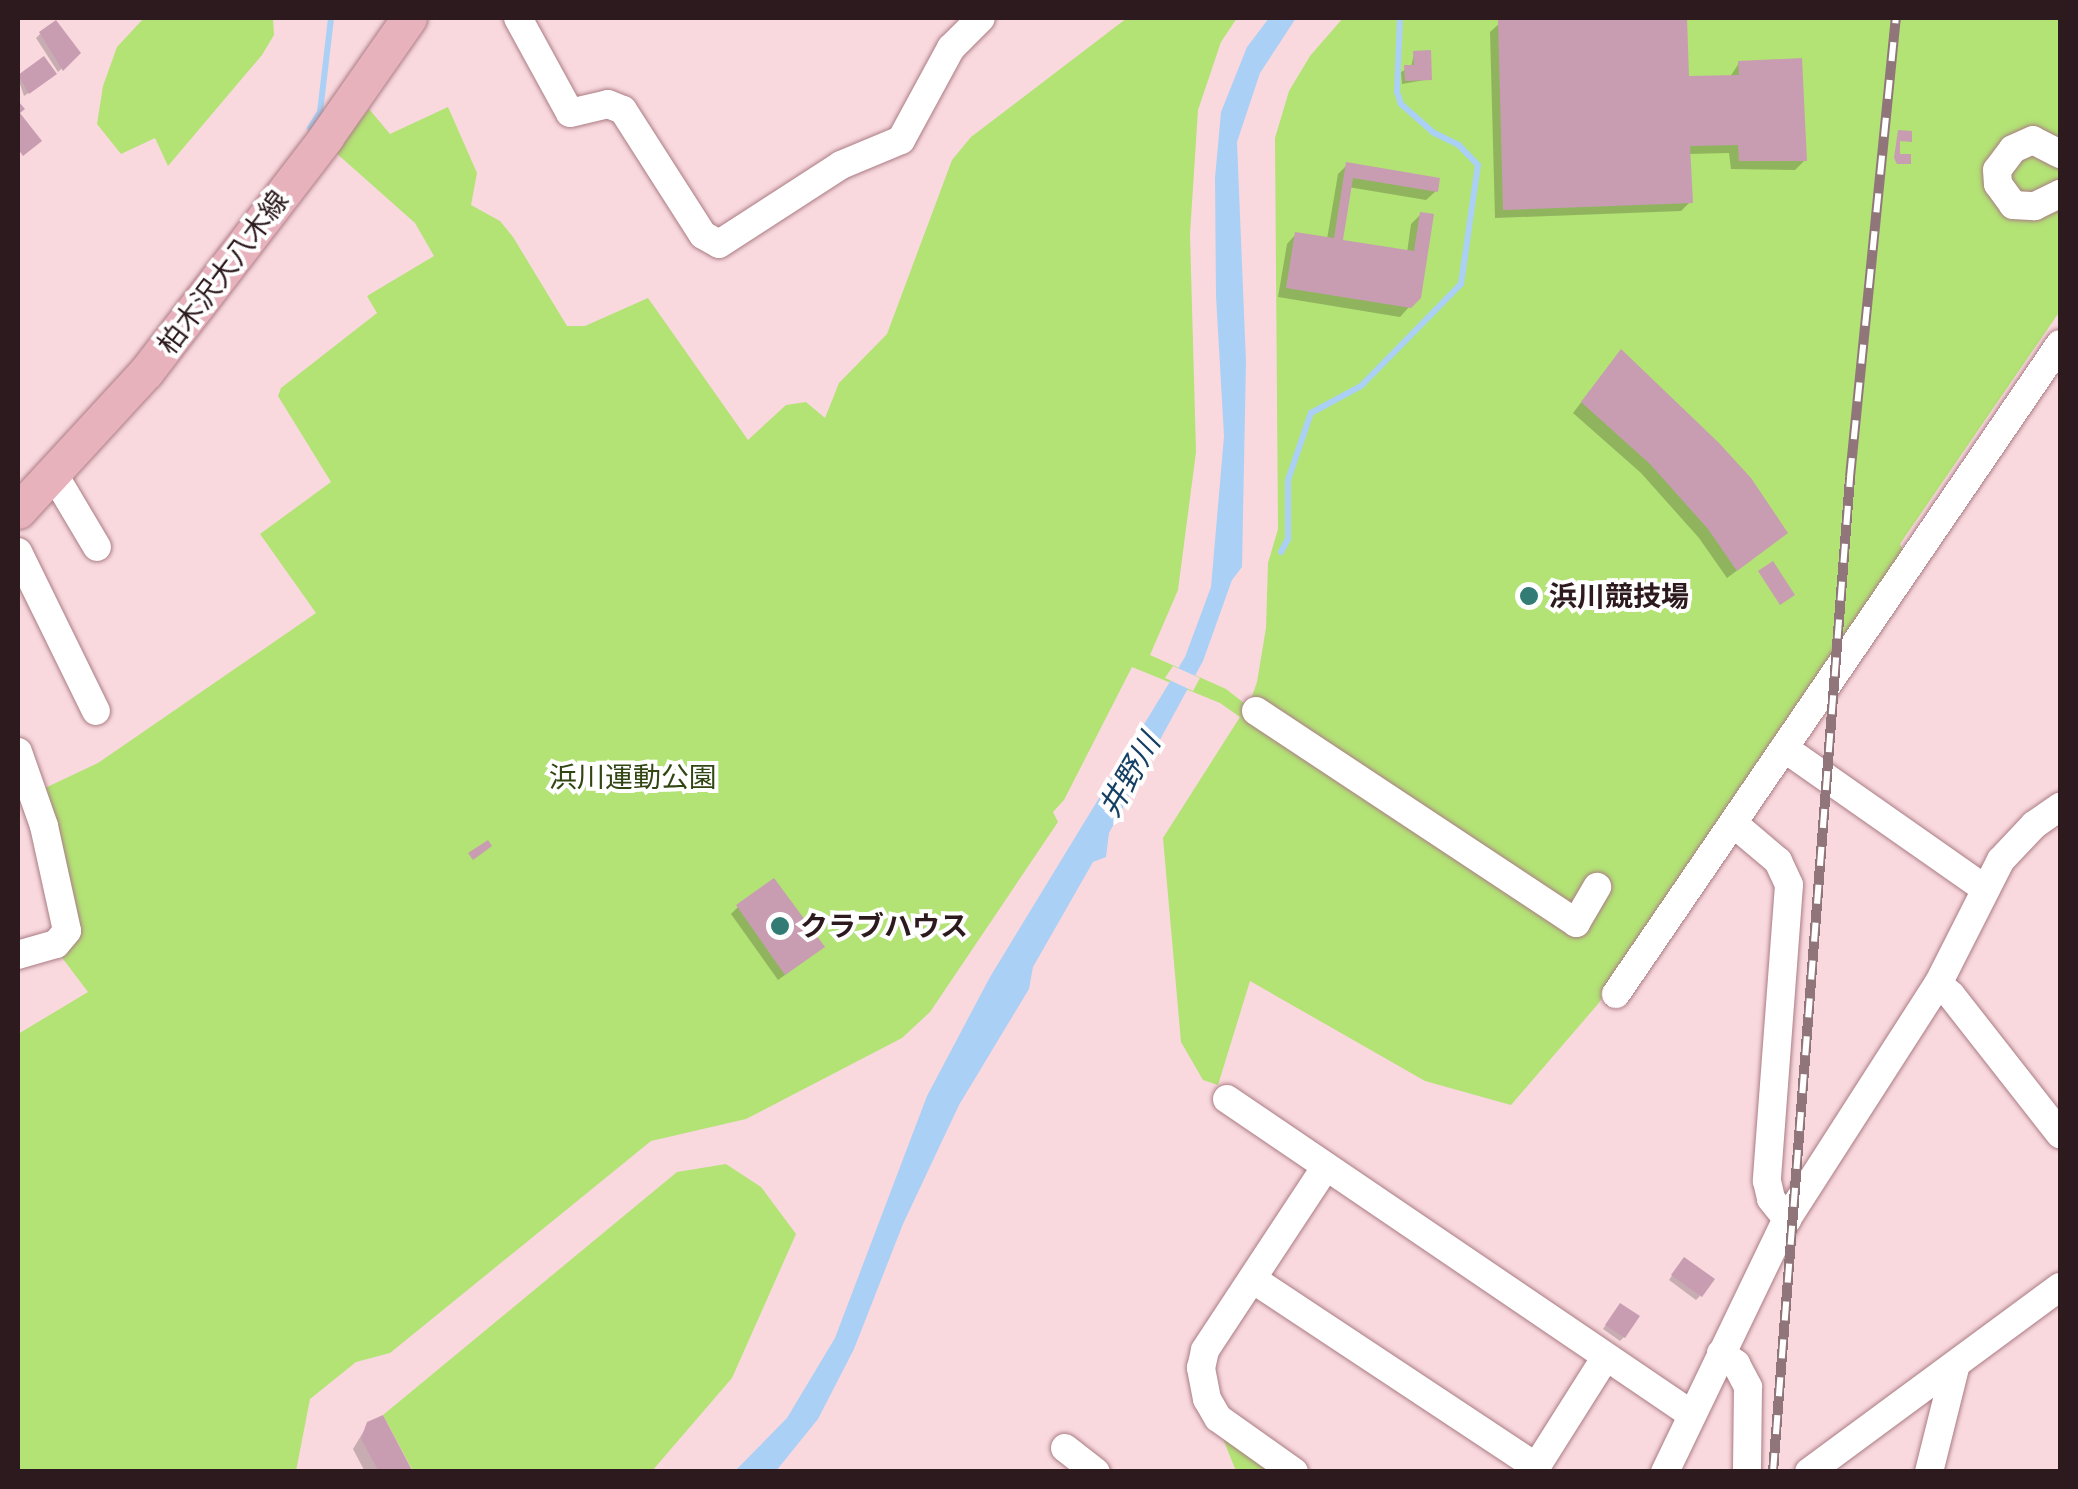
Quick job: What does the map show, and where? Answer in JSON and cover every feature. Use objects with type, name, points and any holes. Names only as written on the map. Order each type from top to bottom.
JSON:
[{"type":"main road","name":"柏木沢大八木線","points":[[18,511],[146,372],[326,137],[409,18]]},
{"type":"street","points":[[518,18],[570,114],[608,104],[623,110],[703,235],[718,244],[841,166],[866,159],[902,140],[951,48],[981,18]]},
{"type":"street","points":[[2060,154],[2033,140],[2013,149],[1997,170],[1998,184],[2013,205],[2035,206],[2060,194]]},
{"type":"street","points":[[1616,994],[2060,344]]},
{"type":"street","points":[[53,474],[97,547]]},
{"type":"street","points":[[18,552],[96,711]]},
{"type":"street","points":[[1256,711],[1576,923],[1597,887]]},
{"type":"street","points":[[1784,748],[1986,889]]},
{"type":"street","points":[[18,752],[44,826],[67,931],[56,944],[18,955]]},
{"type":"street","points":[[1665,1472],[1786,1219],[1938,984],[1986,889],[2019,839],[2060,807]]},
{"type":"street","points":[[1733,822],[1778,861],[1789,885],[1767,1182],[1770,1198],[1786,1219]]},
{"type":"street","points":[[1938,984],[1951,994],[2060,1134]]},
{"type":"street","points":[[1227,1099],[1691,1414]]},
{"type":"street","points":[[1294,1472],[1218,1418],[1202,1383],[1205,1350],[1325,1168]]},
{"type":"street","points":[[1254,1280],[1534,1469],[1606,1358]]},
{"type":"street","points":[[1809,1472],[2060,1287]]},
{"type":"street","points":[[1721,1354],[1736,1364],[1748,1387],[1747,1472]]},
{"type":"street","points":[[1929,1472],[1956,1364]]},
{"type":"street","points":[[1065,1448],[1096,1472]]},
{"type":"green space","points":[[144,18],[273,18],[274,35],[262,55],[168,166],[155,138],[121,154],[97,124],[103,86],[117,47]]},
{"type":"green space","name":"浜川運動公園","points":[[1127,18],[1237,18],[1221,42],[1198,110],[1190,234],[1196,452],[1178,590],[1150,655],[1226,689],[1244,703],[1250,702],[1257,682],[1266,628],[1268,563],[1278,529],[1275,138],[1289,91],[1310,56],[1343,18],[2060,18],[2060,311],[1900,544],[1905,554],[1598,1004],[1511,1105],[1425,1081],[1250,981],[1218,1085],[1203,1080],[1181,1042],[1163,838],[1240,717],[1220,703],[1132,667],[1064,800],[1053,812],[1058,822],[930,1012],[902,1038],[746,1119],[651,1141],[390,1353],[356,1362],[310,1399],[296,1471],[18,1471],[18,1034],[88,992],[57,951],[45,788],[98,763],[316,613],[260,534],[331,482],[278,396],[281,388],[377,313],[367,296],[434,256],[415,223],[335,152],[369,109],[390,134],[448,107],[477,173],[471,205],[500,221],[513,237],[567,326],[585,326],[648,298],[748,440],[786,405],[806,402],[825,418],[839,383],[887,334],[952,160],[971,137]]},
{"type":"green space","points":[[726,1164],[761,1187],[796,1234],[732,1378],[652,1471],[413,1471],[383,1415],[677,1172]]},
{"type":"green space","points":[[1219,1429],[1281,1471],[1236,1471]]},
{"type":"water","name":"井野川","points":[[1269,18],[1296,18],[1260,73],[1237,142],[1246,362],[1242,567],[1232,580],[1203,661],[1109,833],[1106,857],[1093,862],[1033,967],[1029,989],[959,1105],[903,1224],[854,1349],[818,1419],[776,1471],[734,1472],[787,1418],[835,1338],[927,1096],[990,977],[1185,657],[1211,587],[1224,436],[1216,296],[1215,178],[1221,112],[1247,47]]},
{"type":"pier","points":[[1173,666],[1200,678],[1193,691],[1165,678]]},
{"type":"building","points":[[1687,18],[1689,76],[1739,75],[1738,61],[1802,58],[1807,161],[1739,161],[1738,145],[1690,146],[1693,203],[1503,210],[1498,20]]},
{"type":"building","points":[[56,20],[81,53],[63,71],[39,32]]},
{"type":"building","points":[[1431,50],[1432,80],[1405,81],[1404,65],[1414,65],[1413,51]]},
{"type":"building","points":[[44,56],[57,74],[29,94],[18,75]]},
{"type":"building","points":[[18,101],[25,109],[20,113],[42,141],[23,156],[18,149]]},
{"type":"building","points":[[1898,130],[1912,131],[1912,142],[1900,141],[1900,154],[1911,154],[1911,164],[1897,164],[1894,158]]},
{"type":"building","points":[[1346,162],[1440,178],[1438,192],[1353,178],[1343,240],[1414,251],[1420,212],[1434,214],[1421,298],[1411,308],[1286,288],[1295,232],[1334,238]]},
{"type":"building","points":[[1621,349],[1751,478],[1788,533],[1737,571],[1708,529],[1650,464],[1581,402]]},
{"type":"building","points":[[1773,561],[1795,595],[1780,605],[1758,571]]},
{"type":"building","points":[[488,840],[492,846],[473,860],[468,853]]},
{"type":"building","name":"クラブハウス","points":[[774,878],[825,947],[785,975],[736,905]]},
{"type":"building","points":[[1684,1257],[1715,1279],[1702,1297],[1671,1275]]},
{"type":"building","points":[[1620,1303],[1640,1316],[1625,1338],[1605,1325]]},
{"type":"building","points":[[383,1415],[413,1472],[379,1472],[361,1439],[367,1422]]},
{"type":"waterway","points":[[310,128],[320,112],[331,18]]},
{"type":"waterway","points":[[1281,552],[1288,539],[1288,480],[1311,413],[1361,386],[1461,284],[1478,165],[1459,145],[1434,133],[1401,104],[1397,92],[1400,18]]},
{"type":"railway","points":[[1773,1472],[1850,477],[1896,18]]},
{"type":"place","name":"浜川競技場","points":[[1529,596]]},
{"type":"place","name":"クラブハウス","points":[[780,926]]}]
